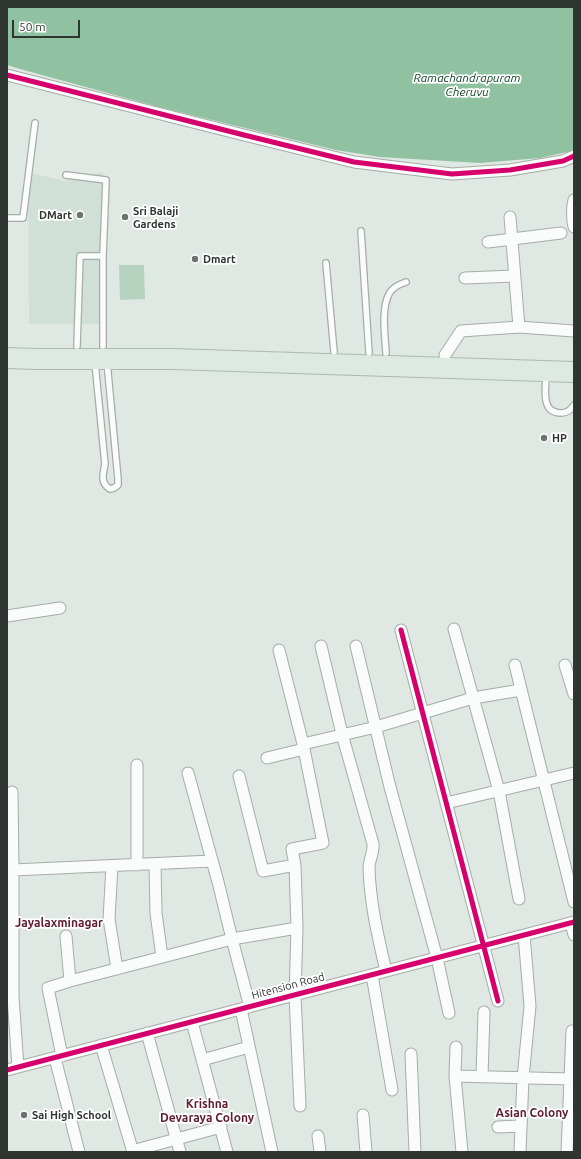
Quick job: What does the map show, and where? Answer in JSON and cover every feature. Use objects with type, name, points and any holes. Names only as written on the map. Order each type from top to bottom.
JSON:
[{"type":"highway","points":[[7,344],[77,346],[102,355],[180,360],[574,372]]},
{"type":"highway","points":[[7,358],[102,355],[172,347],[574,359]]},
{"type":"street","points":[[7,75],[244,136],[354,162],[452,174],[510,170],[563,161],[574,156]]},
{"type":"street","points":[[574,200],[574,227]]},
{"type":"street","points":[[510,217],[519,327]]},
{"type":"street","points":[[488,242],[560,233]]},
{"type":"street","points":[[465,278],[514,276]]},
{"type":"street","points":[[445,355],[461,330],[519,327],[574,331]]},
{"type":"street","points":[[7,616],[60,608]]},
{"type":"street","points":[[454,629],[499,791],[519,899]]},
{"type":"street","points":[[401,630],[498,1001]]},
{"type":"street","points":[[321,646],[342,734],[374,844],[374,850],[369,866],[372,908],[386,971]]},
{"type":"street","points":[[356,646],[390,787],[437,958],[449,1013]]},
{"type":"street","points":[[279,650],[303,746],[323,843],[292,849],[295,865],[295,995],[300,1106]]},
{"type":"street","points":[[515,665],[574,902]]},
{"type":"street","points":[[566,665],[574,694]]},
{"type":"street","points":[[267,758],[342,734],[376,727],[473,698],[521,690]]},
{"type":"street","points":[[137,766],[137,865]]},
{"type":"street","points":[[188,773],[232,939],[246,1008],[249,1047],[272,1152]]},
{"type":"street","points":[[446,803],[574,773]]},
{"type":"street","points":[[239,776],[263,871],[295,865]]},
{"type":"street","points":[[12,792],[13,870],[10,923],[12,1048],[18,1067]]},
{"type":"street","points":[[13,870],[212,861]]},
{"type":"street","points":[[155,864],[156,913],[162,957]]},
{"type":"street","points":[[112,866],[109,920],[117,969]]},
{"type":"street","points":[[572,922],[574,935]]},
{"type":"street","name":"Hitension Road","points":[[7,1070],[572,922]]},
{"type":"street","points":[[79,1152],[58,1057],[48,988],[232,939],[296,928]]},
{"type":"street","points":[[520,1152],[523,1078],[530,1006],[524,935]]},
{"type":"street","points":[[66,936],[70,981]]},
{"type":"street","points":[[372,975],[392,1090]]},
{"type":"street","points":[[482,1076],[484,1012]]},
{"type":"street","points":[[192,1022],[227,1152]]},
{"type":"street","points":[[568,1152],[572,1030]]},
{"type":"street","points":[[148,1033],[180,1152]]},
{"type":"street","points":[[101,1045],[132,1151],[221,1127]]},
{"type":"street","points":[[456,1046],[455,1076],[462,1152]]},
{"type":"street","points":[[202,1060],[249,1047]]},
{"type":"street","points":[[411,1054],[415,1152]]},
{"type":"street","points":[[455,1076],[570,1079]]},
{"type":"street","points":[[363,1115],[366,1152]]},
{"type":"street","points":[[498,1127],[521,1126]]},
{"type":"street","points":[[318,1136],[320,1152]]},
{"type":"lane","points":[[7,218],[23,218],[35,124]]},
{"type":"lane","points":[[66,175],[106,180],[102,256],[102,355],[105,464],[102,477],[103,483],[110,489],[118,485],[118,478],[102,355]]},
{"type":"lane","points":[[361,230],[377,353]]},
{"type":"lane","points":[[77,346],[80,256],[102,256]]},
{"type":"lane","points":[[326,263],[334,352]]},
{"type":"lane","points":[[377,353],[385,320],[386,302],[389,292],[399,284],[406,282]]},
{"type":"lane","points":[[547,371],[547,407],[553,412],[564,413],[570,410],[574,405]]},
{"type":"shaded area","name":"DMart","points":[[28,172],[64,181],[103,172],[103,324],[29,324]]},
{"type":"shaded area","points":[[119,265],[144,265],[145,299],[120,300]]},
{"type":"water","name":"Ramachandrapuram Cheruvu","points":[[7,7],[574,7],[574,150],[540,158],[480,163],[380,157],[336,150],[159,107],[7,65]]},
{"type":"cycle path","points":[[7,75],[354,162],[452,174],[510,170],[563,161],[574,156]]},
{"type":"cycle path","points":[[401,630],[498,1001]]},
{"type":"cycle path","points":[[7,1070],[574,922]]},
{"type":"place","name":"DMart","points":[[80,215]]},
{"type":"place","name":"Sri Balaji Gardens","points":[[125,217]]},
{"type":"place","name":"Dmart","points":[[195,259]]},
{"type":"place","name":"HP","points":[[544,438]]},
{"type":"place","name":"Sai High School","points":[[24,1115]]},
{"type":"district","name":"Jayalaxminagar","points":[[59,923]]},
{"type":"district","name":"Krishna Devaraya Colony","points":[[207,1111]]},
{"type":"district","name":"Asian Colony","points":[[532,1113]]}]
